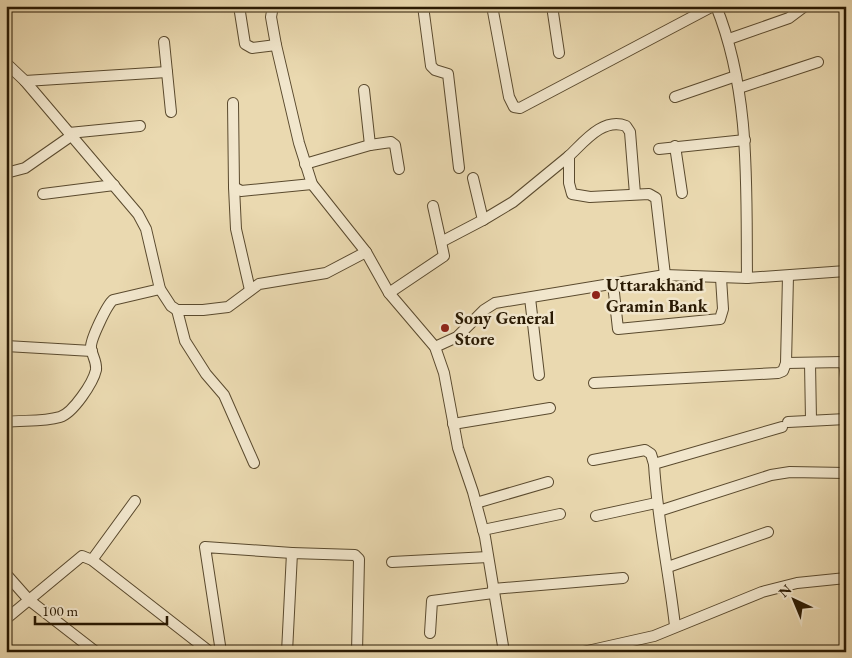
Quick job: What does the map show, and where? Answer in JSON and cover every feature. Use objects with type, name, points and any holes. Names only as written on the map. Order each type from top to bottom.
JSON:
[{"type":"street","points":[[239,6],[246,44],[252,48],[276,45]]},
{"type":"street","points":[[273,6],[271,18],[276,45],[312,184],[366,252],[389,293],[435,348],[444,373],[458,448],[483,530],[504,652]]},
{"type":"street","points":[[423,6],[431,66],[435,70],[448,74],[459,168]]},
{"type":"street","points":[[492,6],[509,97],[514,107],[520,108],[714,6],[729,39],[739,88],[745,140],[747,278]]},
{"type":"street","points":[[552,6],[559,52]]},
{"type":"street","points":[[729,39],[789,18],[805,6]]},
{"type":"street","points":[[164,42],[171,112]]},
{"type":"street","points":[[739,88],[818,62]]},
{"type":"street","points":[[9,68],[25,80],[138,214],[146,228],[160,289],[171,306],[177,310],[203,310],[228,307],[262,283],[326,273],[366,252]]},
{"type":"street","points":[[25,80],[167,72]]},
{"type":"street","points":[[675,98],[736,76]]},
{"type":"street","points":[[364,90],[370,145]]},
{"type":"street","points":[[233,103],[236,229],[250,290]]},
{"type":"street","points":[[441,242],[513,202],[599,129],[614,123],[626,126],[630,132],[635,194]]},
{"type":"street","points":[[6,173],[25,168],[70,134],[140,126]]},
{"type":"street","points":[[659,148],[745,140]]},
{"type":"street","points":[[306,164],[370,145],[392,143],[399,169]]},
{"type":"street","points":[[675,146],[682,193]]},
{"type":"street","points":[[569,156],[569,183],[572,194],[590,197],[635,194],[652,195],[658,202],[665,275]]},
{"type":"street","points":[[473,178],[483,220]]},
{"type":"street","points":[[234,187],[241,191],[312,184]]},
{"type":"street","points":[[43,194],[114,186]]},
{"type":"street","points":[[389,293],[444,256],[433,206]]},
{"type":"street","points":[[435,348],[457,336],[490,305],[665,275],[747,278],[846,271]]},
{"type":"street","points":[[594,383],[778,373],[783,371],[786,363],[788,276]]},
{"type":"street","points":[[613,284],[618,330],[720,319],[723,309],[721,278]]},
{"type":"street","points":[[6,422],[54,419],[68,413],[83,395],[95,374],[96,361],[91,345],[110,302],[160,289]]},
{"type":"street","points":[[530,298],[539,375]]},
{"type":"street","points":[[177,310],[185,341],[206,374],[224,395],[254,463]]},
{"type":"street","points":[[6,346],[92,351]]},
{"type":"street","points":[[786,363],[844,362],[846,378]]},
{"type":"street","points":[[810,363],[811,420]]},
{"type":"street","points":[[454,424],[550,408]]},
{"type":"street","points":[[654,464],[785,424],[811,420],[846,419]]},
{"type":"street","points":[[592,460],[645,450],[651,454],[654,464],[657,507],[668,567],[675,626]]},
{"type":"street","points":[[596,516],[657,507],[771,475],[790,472],[846,473]]},
{"type":"street","points":[[476,503],[548,482]]},
{"type":"street","points":[[92,560],[135,501]]},
{"type":"street","points":[[483,530],[560,514]]},
{"type":"street","points":[[668,567],[768,532]]},
{"type":"street","points":[[222,652],[205,546],[292,553],[355,555],[359,559],[357,652]]},
{"type":"street","points":[[287,652],[292,553]]},
{"type":"street","points":[[6,618],[81,556],[92,560],[210,652]]},
{"type":"street","points":[[392,562],[488,557]]},
{"type":"street","points":[[6,574],[30,600],[96,652]]},
{"type":"street","points":[[430,633],[432,601],[493,591],[623,578]]},
{"type":"street","points":[[583,652],[654,636],[762,592],[797,583],[846,578]]},
{"type":"waterway","points":[[6,539],[11,538]]},
{"type":"place","name":"Uttarakhand Gramin Bank","points":[[596,295]]},
{"type":"place","name":"Sony General Store","points":[[445,328]]}]
